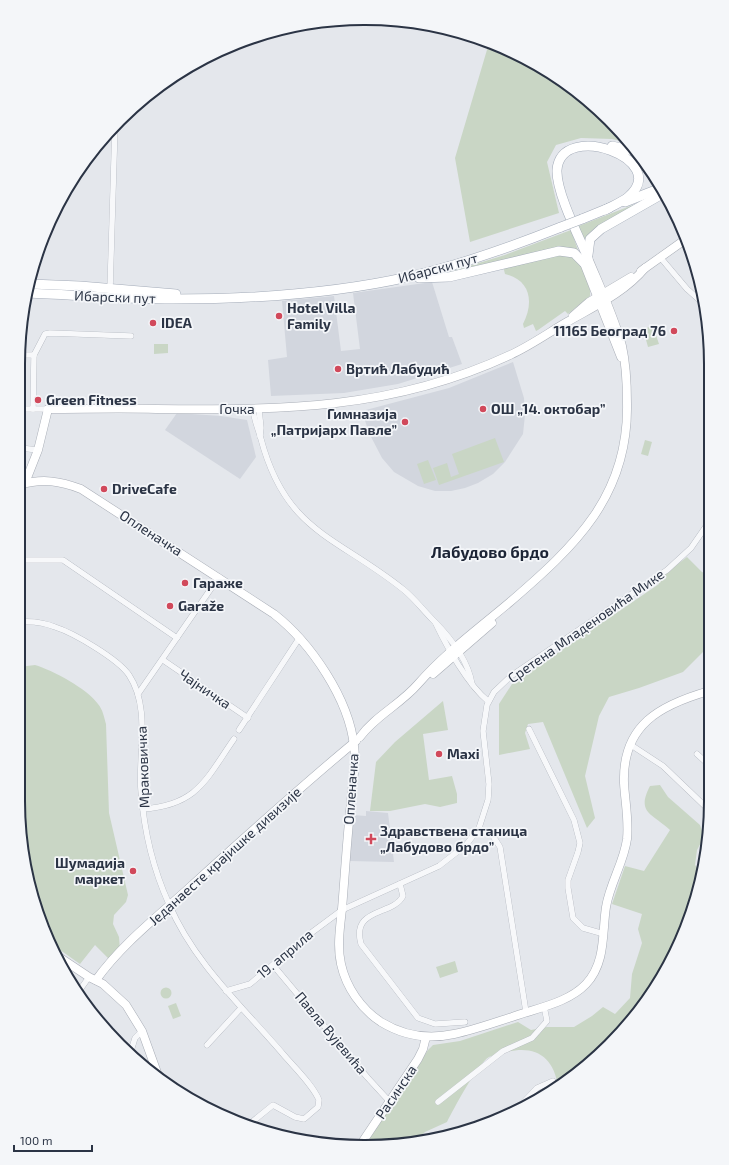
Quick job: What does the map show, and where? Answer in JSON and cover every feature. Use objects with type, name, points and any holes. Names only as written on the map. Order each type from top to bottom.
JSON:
[{"type":"main road","points":[[586,261],[553,178],[553,164],[556,157],[564,147],[580,141],[598,143],[627,150]]},
{"type":"main road","points":[[586,261],[558,182],[559,163],[564,153],[568,150],[585,146],[609,151],[625,157],[636,167],[639,177],[635,189],[628,197],[605,210]]},
{"type":"main road","name":"Ибарски пут","points":[[35,285],[174,299],[296,294],[406,278],[463,263],[561,228],[656,190]]},
{"type":"main road","points":[[586,261],[588,244],[594,235],[601,229],[659,196]]},
{"type":"main road","points":[[406,278],[428,279],[449,277],[559,251],[574,253],[586,261]]},
{"type":"main road","name":"Ибарски пут","points":[[33,293],[110,292]]},
{"type":"street","points":[[110,292],[115,134]]},
{"type":"street","name":"Гочка","points":[[25,409],[300,408],[360,401],[427,386],[510,355],[569,321],[582,307],[601,299],[681,242]]},
{"type":"street","points":[[660,257],[687,289],[697,298]]},
{"type":"street","name":"Једанаесте крајишке дивизије","points":[[357,740],[375,728],[424,676],[495,620],[509,603],[577,538],[597,512],[608,494],[626,437],[627,397],[624,362],[622,346],[586,261]]},
{"type":"street","points":[[33,409],[34,355],[42,337],[48,333],[131,336]]},
{"type":"street","points":[[25,355],[34,355]]},
{"type":"street","points":[[25,478],[38,450],[48,409]]},
{"type":"street","points":[[256,409],[261,428],[260,436],[268,463],[277,484],[299,514],[326,538],[382,573],[405,590],[434,621],[455,652],[466,677],[478,693],[488,701],[483,730],[488,792],[486,810],[479,828],[493,836],[500,846],[526,1012]]},
{"type":"street","points":[[25,449],[38,450]]},
{"type":"street","name":"Опленачка","points":[[25,484],[50,481],[64,483],[81,489],[274,614],[300,637],[313,653],[332,683],[347,721],[357,740],[342,910],[340,956],[344,974],[352,992],[369,1012],[382,1023],[405,1034],[426,1037],[453,1035],[544,1006],[578,992],[591,978],[600,958],[604,934],[606,903],[627,839],[624,774],[631,745],[641,727],[656,712],[678,701],[704,693]]},
{"type":"street","name":"Сретена Младеновића Мике","points":[[488,701],[511,676],[612,609],[670,567],[691,548],[704,530]]},
{"type":"street","points":[[25,560],[63,560],[177,638]]},
{"type":"street","points":[[138,694],[163,660],[219,577]]},
{"type":"street","name":"Мраковичка","points":[[25,622],[36,622],[55,626],[105,654],[118,663],[127,672],[138,694],[141,709],[141,778],[143,809],[152,856],[169,905],[194,950],[226,991],[291,1064],[318,1097],[320,1102],[318,1107],[304,1119],[295,1117],[273,1105],[253,1121]]},
{"type":"street","points":[[239,730],[300,637]]},
{"type":"street","name":"Чајничка","points":[[163,660],[248,718]]},
{"type":"street","name":"Једанаесте крајишке дивизије","points":[[82,989],[120,950],[169,905],[258,825],[337,758],[372,724],[398,703]]},
{"type":"street","points":[[347,721],[359,729],[372,724]]},
{"type":"street","points":[[530,729],[574,820],[578,832],[580,843],[568,880],[574,918],[583,928],[604,934]]},
{"type":"street","points":[[143,809],[177,803],[196,792],[209,776],[234,739]]},
{"type":"street","points":[[631,745],[663,766],[704,805]]},
{"type":"street","points":[[697,754],[704,760]]},
{"type":"street","points":[[337,758],[348,759],[354,771]]},
{"type":"street","name":"19. априла","points":[[226,991],[247,986],[342,910],[400,884],[451,858],[466,845],[479,828]]},
{"type":"street","points":[[400,884],[403,896],[400,901],[372,914],[365,919],[360,932],[361,944],[418,1018],[435,1024],[465,1022]]},
{"type":"street","points":[[65,961],[110,990],[126,1005],[142,1031],[155,1068]]},
{"type":"street","name":"Павла Вујевића","points":[[273,964],[356,1061],[367,1077],[389,1101]]},
{"type":"street","points":[[438,1102],[502,1051],[532,1038],[547,1021],[544,1006]]},
{"type":"street","points":[[207,1045],[241,1008]]},
{"type":"street","points":[[131,1047],[135,1038],[142,1031]]},
{"type":"street","name":"Расинска","points":[[364,1140],[422,1052],[426,1037]]},
{"type":"street","points":[[526,1099],[537,1088],[553,1081]]},
{"type":"shaded area","points":[[432,282],[449,337],[452,337],[462,364],[398,384],[344,393],[271,396],[268,360],[287,357],[282,301],[334,296],[341,351],[360,349],[353,293]]},
{"type":"shaded area","points":[[513,362],[524,398],[525,415],[523,434],[505,462],[493,474],[478,483],[465,488],[451,491],[435,491],[418,486],[394,472],[382,458],[369,433],[362,411],[449,388]]},
{"type":"shaded area","points":[[177,413],[221,416],[247,420],[256,457],[240,479],[165,430]]},
{"type":"shaded area","name":"Здравствена станица „Лабудово брдо”","points":[[366,811],[388,813],[394,862],[349,861],[353,815],[366,816]]},
{"type":"green space","points":[[487,48],[515,60],[553,82],[588,109],[605,124],[620,141],[612,139],[581,138],[556,145],[547,162],[559,213],[470,242],[455,158]]},
{"type":"green space","points":[[651,198],[609,222],[586,250],[576,227]]},
{"type":"green space","points":[[571,230],[580,256],[572,251],[436,276],[505,255]]},
{"type":"green space","points":[[558,252],[580,260],[590,290],[590,296],[568,314],[565,311],[536,331],[533,324],[524,328],[523,324],[529,301],[528,293],[520,281],[505,274],[503,266]]},
{"type":"green space","points":[[653,326],[659,344],[648,347],[643,329]]},
{"type":"green space","points":[[154,344],[168,344],[168,353],[154,354]]},
{"type":"green space","points":[[495,438],[504,462],[439,485],[433,468],[447,463],[451,477],[459,474],[452,454]]},
{"type":"green space","points":[[645,440],[652,442],[648,456],[641,454]]},
{"type":"green space","points":[[428,460],[436,480],[424,484],[417,464]]},
{"type":"green space","points":[[687,557],[704,573],[704,651],[683,672],[609,697],[599,716],[585,776],[595,818],[587,828],[543,722],[528,724],[525,733],[530,749],[499,755],[499,704],[512,684],[659,584],[657,580]]},
{"type":"green space","points":[[35,665],[51,671],[78,686],[93,698],[100,706],[106,724],[109,813],[128,895],[126,902],[114,915],[113,924],[119,937],[120,950],[109,959],[95,945],[80,964],[59,949],[43,910],[32,867],[26,823],[25,666]]},
{"type":"green space","points":[[443,701],[448,730],[423,734],[429,780],[452,776],[457,794],[457,803],[440,807],[425,804],[390,811],[370,811],[376,762],[395,742]]},
{"type":"green space","points":[[660,785],[668,797],[700,825],[702,832],[701,842],[697,850],[695,865],[697,867],[686,910],[669,951],[659,970],[634,1007],[605,1041],[557,1080],[552,1067],[547,1060],[533,1051],[514,1051],[494,1055],[484,1061],[479,1068],[466,1087],[447,1122],[422,1135],[369,1140],[428,1050],[433,1045],[460,1041],[518,1022],[531,1030],[547,1027],[574,1027],[603,1007],[615,1014],[630,998],[632,974],[642,943],[638,929],[642,914],[612,904],[625,866],[644,871],[670,830],[652,816],[645,807],[646,795],[650,786]]},
{"type":"green space","points":[[455,961],[458,972],[440,978],[436,967]]},
{"type":"green space","points":[[164,988],[168,988],[170,989],[170,997],[164,998],[161,995],[161,991]]},
{"type":"green space","points":[[176,1003],[181,1016],[173,1019],[168,1006]]},
{"type":"place","name":"Hotel Villa Family","points":[[279,316]]},
{"type":"place","name":"IDEA","points":[[153,323]]},
{"type":"place","name":"11165 Београд 76","points":[[674,331]]},
{"type":"place","name":"Вртић Лабудић","points":[[338,369]]},
{"type":"place","name":"Green Fitness","points":[[38,400]]},
{"type":"place","name":"ОШ „14. октобар”","points":[[483,409]]},
{"type":"place","name":"Гимназија „Патријарх Павле”","points":[[405,422]]},
{"type":"place","name":"DriveCafe","points":[[104,489]]},
{"type":"place","name":"Гараже","points":[[185,583]]},
{"type":"place","name":"Garaže","points":[[170,606]]},
{"type":"place","name":"Maxi","points":[[439,754]]},
{"type":"place","name":"Здравствена станица „Лабудово брдо”","points":[[371,839]]},
{"type":"place","name":"Шумадија маркет","points":[[133,871]]},
{"type":"district","name":"Лабудово брдо","points":[[490,552]]}]
